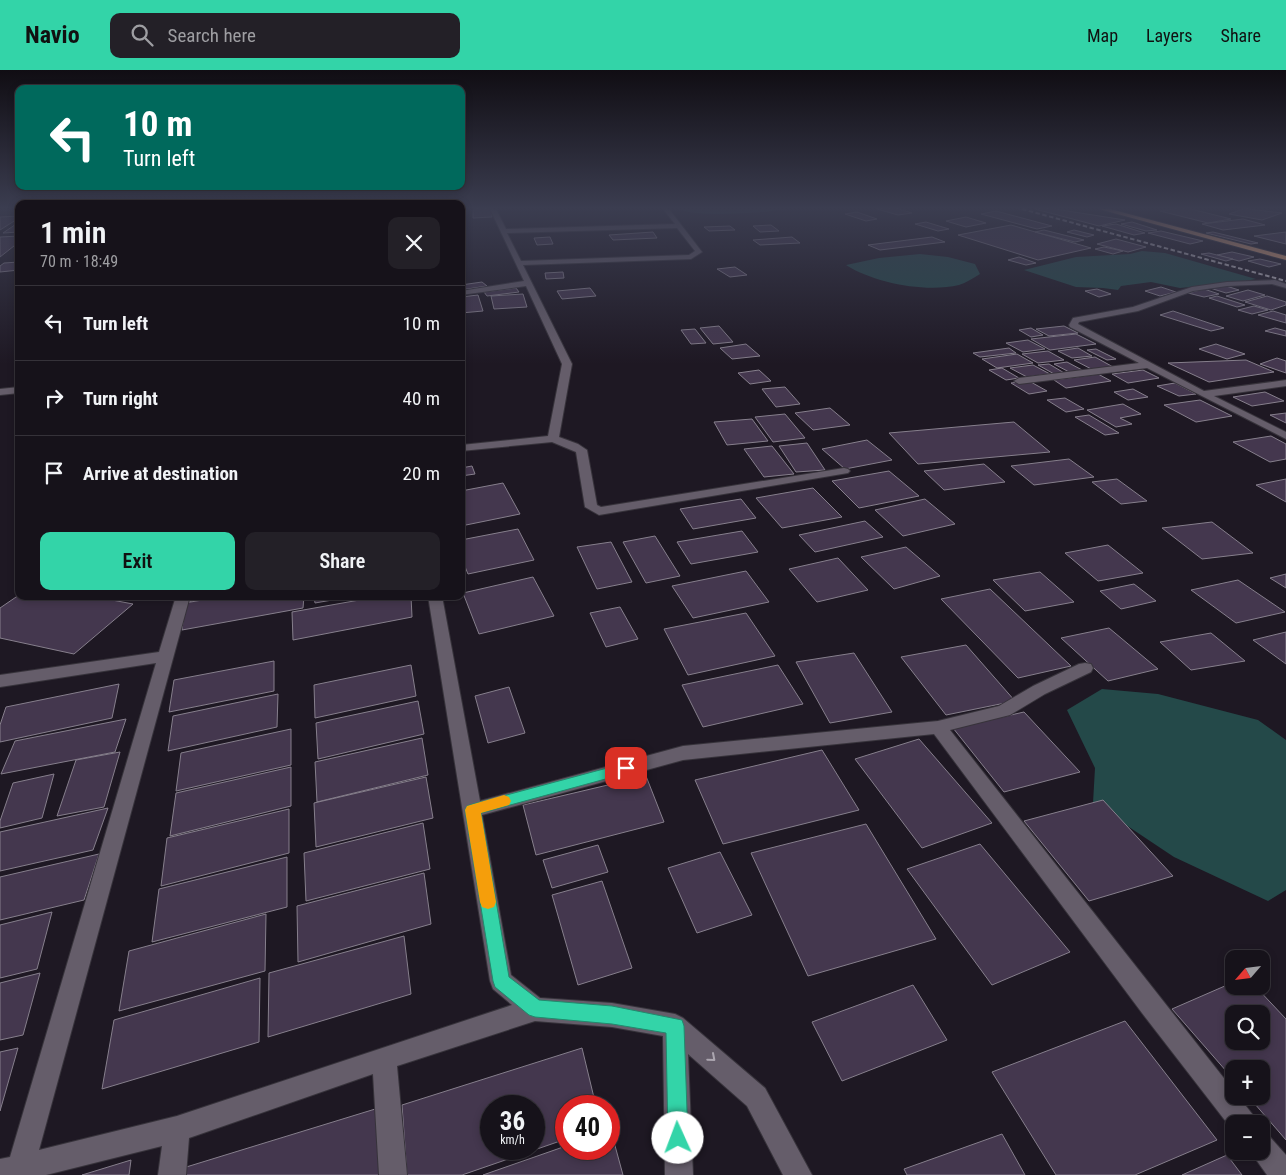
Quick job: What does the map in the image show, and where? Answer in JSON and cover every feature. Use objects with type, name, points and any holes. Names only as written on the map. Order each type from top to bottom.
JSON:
[{"type":"street","points":[[553,439],[567,364],[519,263],[589,261]]},
{"type":"street","points":[[1286,286],[1272,282],[1227,284],[1192,289],[1135,309],[1076,320],[1073,325],[1286,436]]},
{"type":"street","points":[[465,292],[528,284]]},
{"type":"street","points":[[1019,381],[1149,365]]},
{"type":"street","points":[[1203,394],[1286,383]]},
{"type":"street","points":[[0,392],[15,390]]},
{"type":"street","points":[[465,448],[553,439],[574,446],[581,450],[591,507],[599,511],[844,471]]},
{"type":"street","points":[[10,1171],[167,656],[182,600]]},
{"type":"street","points":[[436,600],[502,981],[535,1009]]},
{"type":"street","points":[[0,681],[167,656]]},
{"type":"street","points":[[473,810],[683,753],[938,727],[1004,710],[1039,690],[1085,668]]},
{"type":"street","points":[[938,727],[1150,1005],[1237,1115]]},
{"type":"street","points":[[10,1171],[176,1129],[535,1009],[612,1015],[675,1026],[756,1097],[798,1175]]},
{"type":"street","points":[[675,1026],[679,1175]]},
{"type":"street","points":[[384,1058],[393,1175]]},
{"type":"street","points":[[172,1175],[176,1129]]},
{"type":"street","points":[[1270,1157],[1284,1175]]},
{"type":"shaded area","points":[[867,261],[962,261],[975,264],[980,274],[959,285],[931,288],[916,287],[871,277],[846,265]]},
{"type":"shaded area","points":[[1062,261],[1191,261],[1256,279],[1180,288],[1151,282],[1121,286],[1118,290],[1076,287],[1024,270]]},
{"type":"shaded area","points":[[1102,689],[1158,694],[1258,720],[1286,740],[1286,890],[1268,901],[1174,857],[1093,803],[1095,768],[1067,710]]},
{"type":"building","points":[[1010,261],[1029,261],[1036,263],[1026,265]]},
{"type":"building","points":[[1248,261],[1267,261],[1281,264],[1269,267]]},
{"type":"building","points":[[15,262],[15,270],[0,272],[0,266],[4,263]]},
{"type":"building","points":[[735,267],[747,275],[730,277],[717,269]]},
{"type":"building","points":[[563,272],[564,278],[546,279],[545,273]]},
{"type":"building","points":[[482,282],[487,286],[465,289],[465,284]]},
{"type":"building","points":[[1223,285],[1239,290],[1226,293],[1210,288]]},
{"type":"building","points":[[1161,287],[1176,292],[1160,296],[1145,291]]},
{"type":"building","points":[[516,288],[519,292],[487,296],[484,292]]},
{"type":"building","points":[[590,288],[596,296],[562,299],[557,291]]},
{"type":"building","points":[[1097,289],[1111,294],[1099,297],[1085,291]]},
{"type":"building","points":[[1204,289],[1219,294],[1204,297],[1188,293]]},
{"type":"building","points":[[1248,290],[1265,295],[1243,301],[1226,296]]},
{"type":"building","points":[[523,294],[527,307],[494,309],[491,296]]},
{"type":"building","points":[[478,295],[483,311],[465,313],[465,297]]},
{"type":"building","points":[[1217,296],[1245,305],[1237,307],[1209,298]]},
{"type":"building","points":[[1267,296],[1286,302],[1286,305],[1271,310],[1245,302]]},
{"type":"building","points":[[1254,306],[1268,310],[1252,314],[1238,310]]},
{"type":"building","points":[[1173,311],[1224,328],[1211,331],[1160,315]]},
{"type":"building","points":[[1273,311],[1286,315],[1286,323],[1258,315]]},
{"type":"building","points":[[719,326],[733,342],[713,344],[700,328]]},
{"type":"building","points":[[1064,326],[1078,333],[1049,336],[1036,329]]},
{"type":"building","points":[[1031,328],[1043,335],[1031,337],[1019,330]]},
{"type":"building","points":[[1275,328],[1286,331],[1286,336],[1265,331]]},
{"type":"building","points":[[695,329],[706,343],[691,344],[681,330]]},
{"type":"building","points":[[1076,334],[1096,344],[1050,350],[1031,339]]},
{"type":"building","points":[[1028,340],[1045,349],[1023,352],[1006,343]]},
{"type":"building","points":[[746,344],[760,356],[732,359],[720,348]]},
{"type":"building","points":[[1216,344],[1245,354],[1227,359],[1199,349]]},
{"type":"building","points":[[1009,348],[1016,353],[980,357],[973,353]]},
{"type":"building","points":[[1078,348],[1092,356],[1072,358],[1058,351]]},
{"type":"building","points":[[1096,349],[1116,359],[1107,360],[1087,350]]},
{"type":"building","points":[[1048,351],[1064,360],[1038,363],[1022,354]]},
{"type":"building","points":[[1017,354],[1033,363],[997,368],[982,359]]},
{"type":"building","points":[[1095,357],[1115,368],[1095,371],[1074,360]]},
{"type":"building","points":[[1277,358],[1286,361],[1286,373],[1260,364]]},
{"type":"building","points":[[1246,360],[1274,372],[1209,382],[1168,363]]},
{"type":"building","points":[[1067,362],[1084,371],[1071,373],[1054,364]]},
{"type":"building","points":[[1049,364],[1066,374],[1056,375],[1038,365]]},
{"type":"building","points":[[1033,365],[1050,374],[1027,377],[1010,368]]},
{"type":"building","points":[[1002,368],[1019,378],[1006,380],[989,370]]},
{"type":"building","points":[[759,370],[771,381],[750,384],[738,373]]},
{"type":"building","points":[[1143,370],[1159,378],[1128,383],[1112,374]]},
{"type":"building","points":[[1098,374],[1111,381],[1066,388],[1054,380]]},
{"type":"building","points":[[1029,381],[1047,391],[1029,394],[1011,383]]},
{"type":"building","points":[[1175,383],[1196,394],[1179,396],[1157,386]]},
{"type":"building","points":[[785,387],[800,404],[776,407],[762,389]]},
{"type":"building","points":[[1133,389],[1148,397],[1128,400],[1114,392]]},
{"type":"building","points":[[1265,392],[1284,401],[1252,406],[1233,397]]},
{"type":"building","points":[[1065,398],[1084,409],[1066,412],[1047,400]]},
{"type":"building","points":[[1200,400],[1232,416],[1196,422],[1164,405]]},
{"type":"building","points":[[1123,404],[1141,414],[1120,418],[1132,424],[1116,427],[1087,410]]},
{"type":"building","points":[[830,408],[850,425],[813,430],[795,413]]},
{"type":"building","points":[[1286,413],[1286,423],[1270,415]]},
{"type":"building","points":[[785,414],[805,438],[773,442],[755,417]]},
{"type":"building","points":[[1089,415],[1119,433],[1105,435],[1075,417]]},
{"type":"building","points":[[752,419],[768,441],[727,445],[714,422]]},
{"type":"building","points":[[1014,422],[1050,452],[918,464],[889,433]]},
{"type":"building","points":[[1271,436],[1286,444],[1286,459],[1270,462],[1233,442]]},
{"type":"building","points":[[867,440],[892,460],[845,469],[822,449]]},
{"type":"building","points":[[807,443],[825,470],[796,472],[779,446]]},
{"type":"building","points":[[772,446],[794,474],[764,477],[744,449]]},
{"type":"building","points":[[1069,459],[1094,477],[1034,485],[1011,466]]},
{"type":"building","points":[[984,464],[1005,482],[944,490],[924,471]]},
{"type":"building","points":[[472,466],[475,474],[465,475],[465,467]]},
{"type":"building","points":[[889,471],[919,496],[859,508],[832,481]]},
{"type":"building","points":[[1117,479],[1147,501],[1121,504],[1092,482]]},
{"type":"building","points":[[1286,479],[1286,502],[1256,485]]},
{"type":"building","points":[[503,483],[520,514],[465,525],[465,490]]},
{"type":"building","points":[[813,488],[842,517],[782,528],[756,498]]},
{"type":"building","points":[[741,499],[756,518],[693,529],[680,509]]},
{"type":"building","points":[[925,499],[955,524],[903,536],[875,510]]},
{"type":"building","points":[[865,521],[883,537],[815,552],[799,535]]},
{"type":"building","points":[[1212,522],[1253,553],[1202,559],[1162,528]]},
{"type":"building","points":[[518,529],[534,560],[468,574],[465,567],[465,539]]},
{"type":"building","points":[[742,531],[758,552],[691,564],[677,542]]},
{"type":"building","points":[[655,536],[680,576],[646,583],[623,542]]},
{"type":"building","points":[[611,542],[632,582],[597,589],[577,547]]},
{"type":"building","points":[[1108,545],[1143,573],[1098,581],[1065,553]]},
{"type":"building","points":[[906,547],[940,576],[894,589],[861,557]]},
{"type":"building","points":[[838,558],[868,590],[817,602],[789,569]]},
{"type":"building","points":[[746,571],[769,602],[693,618],[672,586]]},
{"type":"building","points":[[1040,572],[1074,602],[1025,611],[993,580]]},
{"type":"building","points":[[1286,574],[1286,588],[1270,578]]},
{"type":"building","points":[[533,577],[554,616],[479,634],[465,598],[465,593]]},
{"type":"building","points":[[1238,580],[1285,612],[1236,623],[1191,590]]},
{"type":"building","points":[[1134,584],[1156,601],[1121,609],[1100,591]]},
{"type":"building","points":[[990,589],[1071,666],[1018,678],[941,599]]},
{"type":"building","points":[[15,598],[15,600],[112,600],[133,604],[74,654],[0,638],[0,608]]},
{"type":"building","points":[[202,600],[304,600],[303,608],[182,630],[185,603]]},
{"type":"building","points":[[315,600],[332,600],[315,603]]},
{"type":"building","points":[[360,600],[411,600],[412,617],[293,640],[292,612]]},
{"type":"building","points":[[620,607],[638,639],[606,647],[590,613]]},
{"type":"building","points":[[746,613],[775,656],[688,675],[664,629]]},
{"type":"building","points":[[1109,628],[1158,669],[1108,681],[1061,638]]},
{"type":"building","points":[[1286,632],[1286,664],[1253,640]]},
{"type":"building","points":[[1211,633],[1245,661],[1191,670],[1160,642]]},
{"type":"building","points":[[966,645],[1015,701],[946,715],[901,657]]},
{"type":"building","points":[[854,653],[892,712],[830,723],[796,662]]},
{"type":"building","points":[[274,661],[274,691],[169,712],[174,680]]},
{"type":"building","points":[[411,665],[416,696],[315,718],[314,685]]},
{"type":"building","points":[[778,665],[803,704],[703,727],[682,685]]},
{"type":"building","points":[[119,684],[112,718],[0,742],[0,725],[6,707]]},
{"type":"building","points":[[509,687],[525,733],[488,743],[475,696]]},
{"type":"building","points":[[278,694],[277,727],[168,751],[173,716]]},
{"type":"building","points":[[418,701],[424,734],[318,759],[316,723]]},
{"type":"building","points":[[1024,712],[1080,772],[1004,792],[953,728]]},
{"type":"building","points":[[126,719],[115,752],[1,774],[15,741]]},
{"type":"building","points":[[291,729],[291,765],[176,791],[181,753]]},
{"type":"building","points":[[422,738],[428,775],[317,802],[315,762]]},
{"type":"building","points":[[919,739],[992,823],[922,848],[855,759]]},
{"type":"building","points":[[822,750],[859,810],[723,844],[695,780]]},
{"type":"building","points":[[120,752],[104,807],[57,816],[76,760]]},
{"type":"building","points":[[291,767],[291,806],[170,836],[176,793]]},
{"type":"building","points":[[54,774],[42,818],[0,828],[0,821],[13,783]]},
{"type":"building","points":[[646,776],[664,822],[536,855],[523,805]]},
{"type":"building","points":[[426,777],[433,818],[316,847],[314,803]]},
{"type":"building","points":[[1103,800],[1173,876],[1089,901],[1024,821]]},
{"type":"building","points":[[108,808],[93,850],[0,871],[0,832]]},
{"type":"building","points":[[289,809],[289,853],[161,886],[167,838]]},
{"type":"building","points":[[423,823],[430,869],[306,901],[304,853]]},
{"type":"building","points":[[866,824],[936,939],[808,976],[751,853]]},
{"type":"building","points":[[980,844],[1070,952],[992,985],[907,869]]},
{"type":"building","points":[[598,845],[608,872],[552,888],[543,860]]},
{"type":"building","points":[[720,852],[752,915],[697,933],[668,868]]},
{"type":"building","points":[[99,854],[84,900],[0,920],[0,877]]},
{"type":"building","points":[[287,857],[287,907],[152,942],[159,889]]},
{"type":"building","points":[[424,873],[431,924],[298,962],[297,906]]},
{"type":"building","points":[[602,881],[632,968],[578,985],[552,895]]},
{"type":"building","points":[[52,912],[37,969],[0,978],[0,925]]},
{"type":"building","points":[[266,914],[265,971],[119,1011],[129,951]]},
{"type":"building","points":[[404,936],[411,994],[268,1037],[269,973]]},
{"type":"building","points":[[40,973],[23,1035],[0,1040],[0,983]]},
{"type":"building","points":[[260,978],[259,1042],[102,1089],[114,1020]]},
{"type":"building","points":[[913,985],[947,1040],[842,1081],[812,1022]]},
{"type":"building","points":[[1225,986],[1225,995],[1263,995],[1286,1019],[1286,1140],[1270,1121],[1270,1115],[1264,1115],[1256,1105],[1270,1105],[1270,1060],[1225,1060],[1225,1070],[1172,1009]]},
{"type":"building","points":[[1125,1021],[1217,1140],[1135,1175],[1056,1175],[992,1072]]},
{"type":"building","points":[[18,1048],[0,1111],[0,1052]]},
{"type":"building","points":[[582,1048],[593,1095],[555,1095],[555,1143],[545,1146],[545,1095],[480,1095],[480,1160],[505,1160],[462,1175],[407,1175],[402,1105]]},
{"type":"building","points":[[385,1106],[389,1175],[182,1175],[183,1168]]},
{"type":"building","points":[[1002,1134],[1025,1175],[907,1175],[904,1169]]},
{"type":"building","points":[[555,1150],[555,1160],[619,1160],[623,1175],[483,1175],[526,1160],[545,1160],[545,1153]]},
{"type":"building","points":[[1225,1156],[1225,1160],[1231,1160],[1242,1175],[1182,1175]]},
{"type":"building","points":[[131,1160],[129,1175],[82,1175]]},
{"type":"railway","points":[[1211,261],[1286,281]]},
{"type":"slow traffic","points":[[488,902],[473,810],[504,801]]},
{"type":"route","points":[[626,768],[473,810],[502,981],[535,1009],[612,1015],[675,1026],[678,1138]]}]
